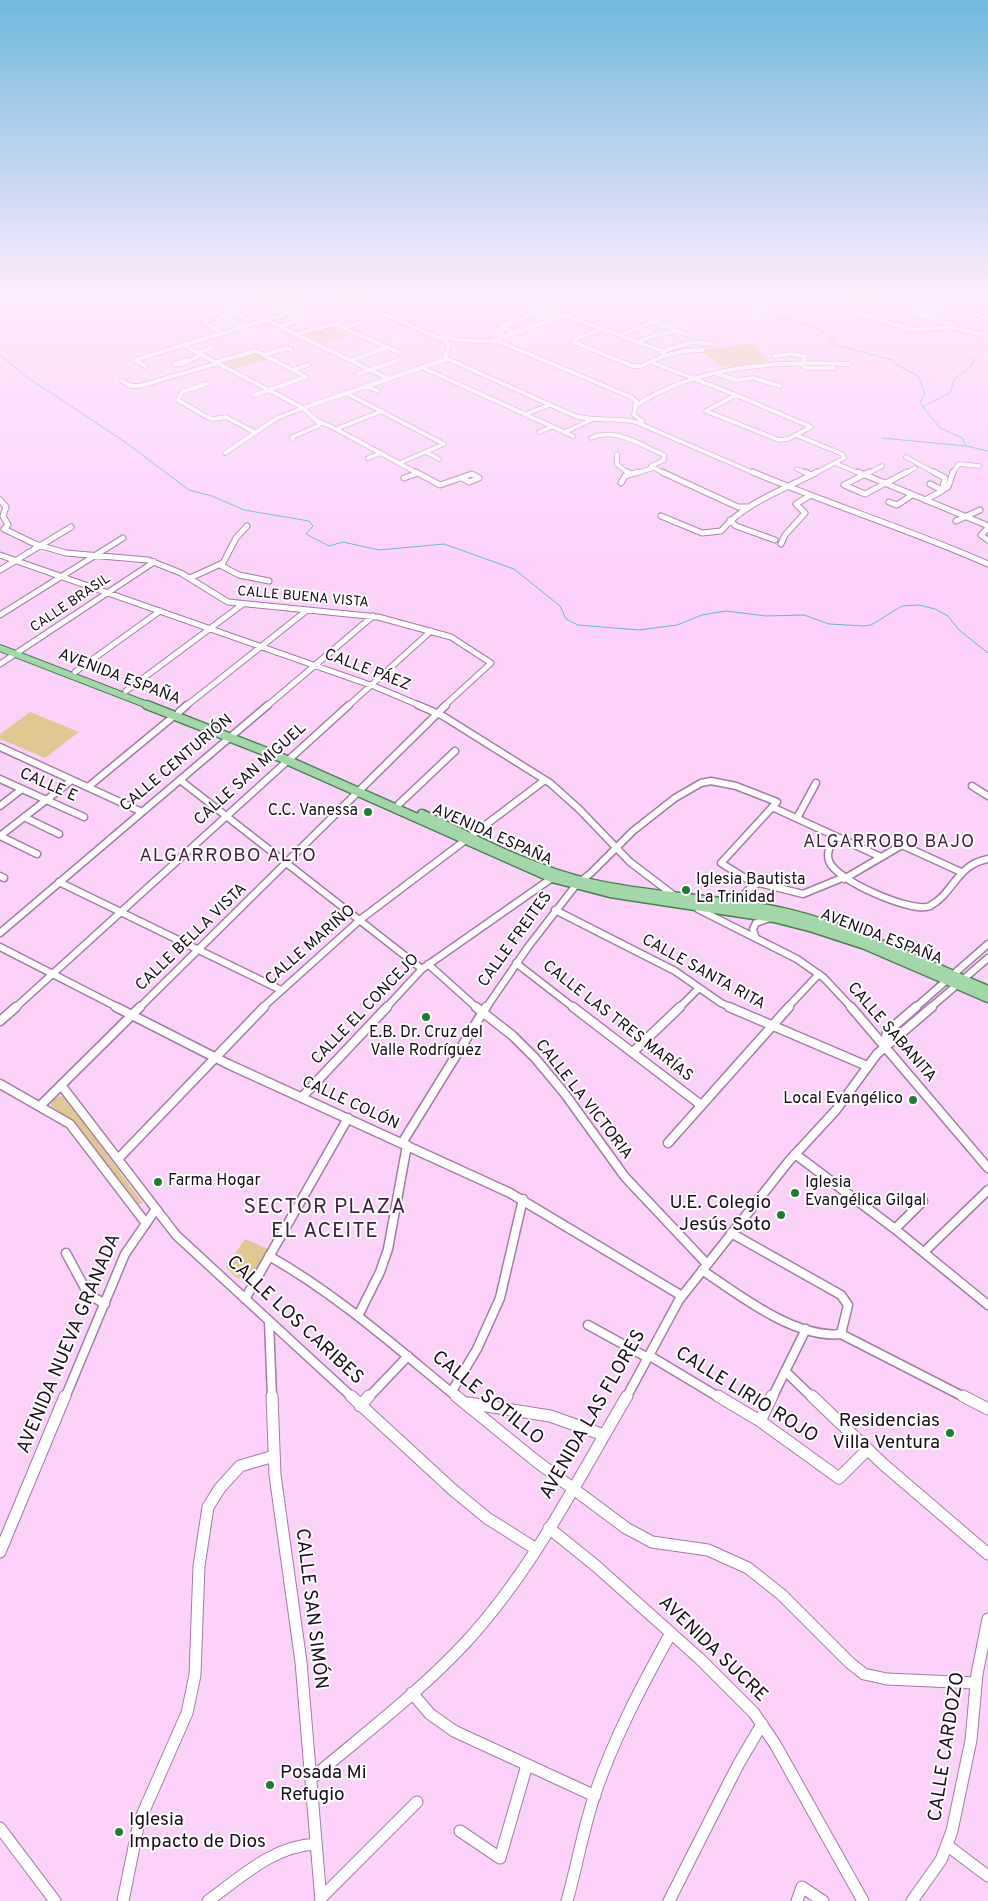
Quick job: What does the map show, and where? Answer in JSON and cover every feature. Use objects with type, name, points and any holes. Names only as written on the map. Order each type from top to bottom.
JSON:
[{"type":"main road","name":"AVENIDA ESPAÑA","points":[[0,643],[18,652],[290,758],[552,878],[775,911],[829,925],[876,942],[950,978]]},
{"type":"main road","name":"AVENIDA ESPAÑA","points":[[0,648],[18,652],[75,672],[177,714]]},
{"type":"main road","name":"AVENIDA ESPAÑA","points":[[360,790],[399,804],[467,838],[579,883],[624,896],[774,918],[848,939],[960,982],[988,990]]},
{"type":"main road","name":"AVENIDA ESPAÑA","points":[[960,982],[988,998]]},
{"type":"street","points":[[123,382],[131,386],[140,386],[154,382]]},
{"type":"street","points":[[253,382],[303,408],[320,424],[292,437],[293,439]]},
{"type":"street","points":[[254,395],[293,382]]},
{"type":"street","points":[[226,453],[276,418],[378,382]]},
{"type":"street","points":[[454,382],[573,436]]},
{"type":"street","points":[[497,382],[577,417],[591,420],[618,419],[635,422],[790,486],[949,542],[988,559]]},
{"type":"street","points":[[594,382],[631,397],[636,401],[634,413],[640,420],[809,496],[945,545],[988,564]]},
{"type":"street","points":[[635,406],[648,397],[687,382]]},
{"type":"street","points":[[701,382],[737,395],[810,425],[811,427],[796,435],[779,440],[763,437],[706,409],[737,395]]},
{"type":"street","points":[[765,382],[780,386]]},
{"type":"street","points":[[206,384],[182,392],[178,400],[207,417],[214,419],[226,416],[256,433]]},
{"type":"street","points":[[366,386],[378,391]]},
{"type":"street","points":[[346,393],[444,444],[400,464]]},
{"type":"street","points":[[526,414],[549,405]]},
{"type":"street","points":[[336,429],[382,411]]},
{"type":"street","points":[[710,421],[720,417]]},
{"type":"street","points":[[316,420],[440,484],[462,478]]},
{"type":"street","points":[[565,432],[591,420]]},
{"type":"street","points":[[539,432],[552,427]]},
{"type":"street","points":[[591,438],[603,433],[613,433],[664,455],[664,460],[651,466],[653,468]]},
{"type":"street","points":[[661,516],[702,533],[721,531],[730,520],[751,507],[844,456],[796,435]]},
{"type":"street","points":[[426,452],[439,459]]},
{"type":"street","points":[[368,458],[381,453]]},
{"type":"street","points":[[617,454],[617,464],[630,474]]},
{"type":"street","points":[[906,456],[945,478],[942,490]]},
{"type":"street","points":[[834,463],[986,526],[988,528],[980,535],[988,540]]},
{"type":"street","points":[[925,500],[948,487],[954,469],[959,464],[979,466]]},
{"type":"street","points":[[882,466],[844,485],[865,494],[915,468]]},
{"type":"street","points":[[621,483],[625,476],[653,468],[738,507],[751,507]]},
{"type":"street","points":[[797,469],[811,475]]},
{"type":"street","points":[[404,478],[418,473]]},
{"type":"street","points":[[930,484],[942,490]]},
{"type":"street","points":[[889,502],[897,505],[912,495]]},
{"type":"street","points":[[730,520],[736,526],[782,543],[802,520],[804,510],[796,504],[809,496]]},
{"type":"street","name":"CALLE BUENA VISTA","points":[[0,500],[6,507],[3,516],[8,525],[2,530],[41,546],[66,553],[138,558],[154,562],[190,578],[224,601],[394,619],[455,638],[491,663]]},
{"type":"street","points":[[956,521],[980,510]]},
{"type":"street","points":[[190,578],[220,565],[226,560],[238,534],[247,526]]},
{"type":"street","points":[[0,570],[71,527]]},
{"type":"street","points":[[0,615],[92,556],[124,538]]},
{"type":"street","name":"CALLE PÁEZ","points":[[0,555],[369,685],[438,713],[545,780],[579,809],[637,869],[677,897]]},
{"type":"street","name":"CALLE BRASIL","points":[[0,664],[154,562]]},
{"type":"street","points":[[220,565],[239,575],[269,582]]},
{"type":"street","points":[[126,692],[243,604]]},
{"type":"street","points":[[75,672],[160,611]]},
{"type":"street","points":[[88,787],[306,611]]},
{"type":"street","name":"CALLE CENTURIÓN","points":[[0,933],[373,616]]},
{"type":"street","name":"CALLE SAN MIGUEL","points":[[0,1021],[432,630]]},
{"type":"street","name":"CALLE BELLA VISTA","points":[[40,1106],[491,663]]},
{"type":"street","points":[[0,747],[142,812]]},
{"type":"street","points":[[399,804],[455,751]]},
{"type":"street","name":"CALLE E","points":[[0,780],[84,817]]},
{"type":"street","points":[[37,854],[0,836],[72,780]]},
{"type":"street","name":"CALLE LA VICTORIA","points":[[180,780],[513,1036],[535,1058],[565,1094],[625,1177],[704,1267],[770,1313],[806,1329],[833,1336],[841,1334]]},
{"type":"street","name":"CALLE MARIÑO","points":[[118,1159],[212,1056],[281,990],[360,920],[545,780]]},
{"type":"street","name":"CALLE FREITES","points":[[358,1316],[380,1272],[388,1249],[405,1144],[482,1012],[516,962],[555,910],[615,847],[666,805],[702,782],[711,781],[736,787],[881,857]]},
{"type":"street","points":[[797,818],[816,783]]},
{"type":"street","points":[[972,786],[988,796]]},
{"type":"street","points":[[0,806],[22,789]]},
{"type":"street","points":[[755,884],[721,863],[775,805]]},
{"type":"street","points":[[24,817],[60,834]]},
{"type":"street","points":[[836,836],[828,849],[827,858],[832,868],[843,878],[868,890],[922,908],[934,902],[961,872],[979,860],[988,859]]},
{"type":"street","points":[[734,905],[755,884],[762,883],[803,894],[843,878],[898,846],[904,845],[961,872]]},
{"type":"street","name":"CALLE EL CONCEJO","points":[[302,1097],[425,967],[552,878]]},
{"type":"street","points":[[59,882],[281,990]]},
{"type":"street","name":"CALLE SABANITA","points":[[691,906],[755,936],[819,974],[853,1009],[988,1167]]},
{"type":"street","name":"CALLE SANTA RITA","points":[[555,910],[675,971],[722,1003],[770,1026],[867,1066]]},
{"type":"street","points":[[755,936],[753,929],[756,924],[774,918]]},
{"type":"street","name":"AVENIDA LAS FLORES","points":[[884,1046],[887,1032],[988,944]]},
{"type":"street","name":"CALLE COLÓN","points":[[0,947],[212,1056],[523,1199],[638,1272],[682,1296]]},
{"type":"street","name":"AVENIDA LAS FLORES","points":[[311,1779],[450,1659],[489,1615],[536,1549],[573,1490],[682,1296],[704,1267],[796,1154],[832,1114],[884,1046],[988,958]]},
{"type":"street","name":"CALLE LAS TRES MARÍAS","points":[[516,962],[701,1105]]},
{"type":"street","points":[[668,1143],[770,1026],[819,974]]},
{"type":"street","points":[[633,1052],[699,988]]},
{"type":"street","points":[[0,1084],[70,1124],[145,1222]]},
{"type":"street","name":"CALLE LOS CARIBES","points":[[62,1085],[176,1235],[360,1406],[476,1510],[536,1549]]},
{"type":"street","points":[[245,1299],[348,1118]]},
{"type":"street","points":[[796,1154],[895,1229],[988,1305]]},
{"type":"street","points":[[924,1252],[988,1190]]},
{"type":"street","points":[[452,1391],[477,1349],[500,1298],[523,1199]]},
{"type":"street","points":[[895,1229],[923,1201]]},
{"type":"street","name":"AVENIDA NUEVA GRANADA","points":[[0,1552],[125,1254],[145,1222],[156,1209]]},
{"type":"street","points":[[731,1233],[841,1295],[848,1305],[841,1334],[988,1409]]},
{"type":"street","points":[[66,1253],[88,1294],[105,1304]]},
{"type":"street","name":"CALLE SOTILLO","points":[[269,1256],[309,1279],[358,1316],[468,1403],[573,1490],[626,1528],[652,1542],[708,1550],[723,1555],[748,1568],[782,1594],[850,1663],[864,1674],[887,1679],[976,1683]]},
{"type":"street","name":"CALLE SAN SIMÓN","points":[[269,1321],[274,1456],[301,1662],[321,1900]]},
{"type":"street","name":"CALLE LIRIO ROJO","points":[[588,1325],[649,1357],[760,1421],[839,1478],[867,1450]]},
{"type":"street","points":[[760,1421],[806,1329]]},
{"type":"street","points":[[360,1406],[408,1356]]},
{"type":"street","name":"CALLE LIRIO ROJO","points":[[785,1371],[867,1450],[988,1554]]},
{"type":"street","points":[[468,1403],[550,1416],[604,1436]]},
{"type":"street","points":[[123,1901],[139,1822],[191,1700],[197,1656],[199,1566],[208,1507],[220,1488],[240,1466],[274,1456]]},
{"type":"street","name":"AVENIDA SUCRE","points":[[549,1528],[596,1566],[671,1633],[740,1698],[762,1724],[863,1901]]},
{"type":"street","name":"CALLE CARDOZO","points":[[912,1901],[936,1869],[948,1846],[962,1789],[974,1718],[976,1683],[984,1659],[988,1619]]},
{"type":"street","points":[[567,1901],[595,1796],[635,1699],[671,1633]]},
{"type":"street","points":[[412,1693],[423,1708],[440,1723],[595,1796]]},
{"type":"street","points":[[669,1901],[738,1765],[762,1724]]},
{"type":"street","points":[[460,1831],[500,1858],[527,1765]]},
{"type":"street","points":[[321,1900],[418,1802]]},
{"type":"street","points":[[0,1828],[55,1901]]},
{"type":"street","points":[[208,1901],[244,1875],[287,1848],[304,1843],[316,1844]]},
{"type":"street","points":[[948,1846],[988,1876]]},
{"type":"street","points":[[797,1901],[802,1887],[822,1901]]},
{"type":"shaded area","points":[[30,712],[79,732],[45,758],[0,739],[0,734]]},
{"type":"shaded area","points":[[63,1095],[142,1204],[138,1204],[77,1124],[51,1106],[52,1100]]},
{"type":"shaded area","points":[[245,1239],[268,1249],[253,1274],[244,1280],[235,1277],[226,1267]]},
{"type":"waterway","points":[[34,382],[125,442],[189,490],[212,496],[244,510],[309,521],[313,526],[306,534],[329,546],[343,542],[379,550],[444,544],[514,569],[560,606],[566,619],[578,625],[639,630],[677,625],[702,615],[726,611],[766,616],[804,615],[829,624],[864,626],[871,625],[902,606],[919,605],[935,609],[948,616],[959,630],[988,653]]},
{"type":"waterway","points":[[920,382],[925,393],[920,403],[923,407]]},
{"type":"waterway","points":[[923,407],[950,393],[953,382]]},
{"type":"waterway","points":[[923,407],[940,428],[962,438],[966,446]]},
{"type":"waterway","points":[[882,438],[966,446]]},
{"type":"waterway","points":[[966,446],[988,451]]},
{"type":"place","name":"C.C. Vanessa","points":[[368,812]]},
{"type":"place","name":"Iglesia Bautista La Trinidad","points":[[686,890]]},
{"type":"place","name":"E.B. Dr. Cruz del Valle Rodríguez","points":[[426,1017]]},
{"type":"place","name":"Local Evangélico","points":[[913,1100]]},
{"type":"place","name":"Farma Hogar","points":[[158,1182]]},
{"type":"place","name":"Iglesia Evangélica Gilgal","points":[[795,1193]]},
{"type":"place","name":"U.E. Colegio Jesús Soto","points":[[781,1215]]},
{"type":"place","name":"Residencias Villa Ventura","points":[[950,1433]]},
{"type":"place","name":"Posada Mi Refugio","points":[[270,1785]]},
{"type":"place","name":"Iglesia Impacto de Dios","points":[[119,1832]]},
{"type":"district","name":"ALGARROBO BAJO","points":[[889,843]]},
{"type":"district","name":"ALGARROBO ALTO","points":[[228,857]]},
{"type":"district","name":"SECTOR PLAZA EL ACEITE","points":[[325,1221]]}]
